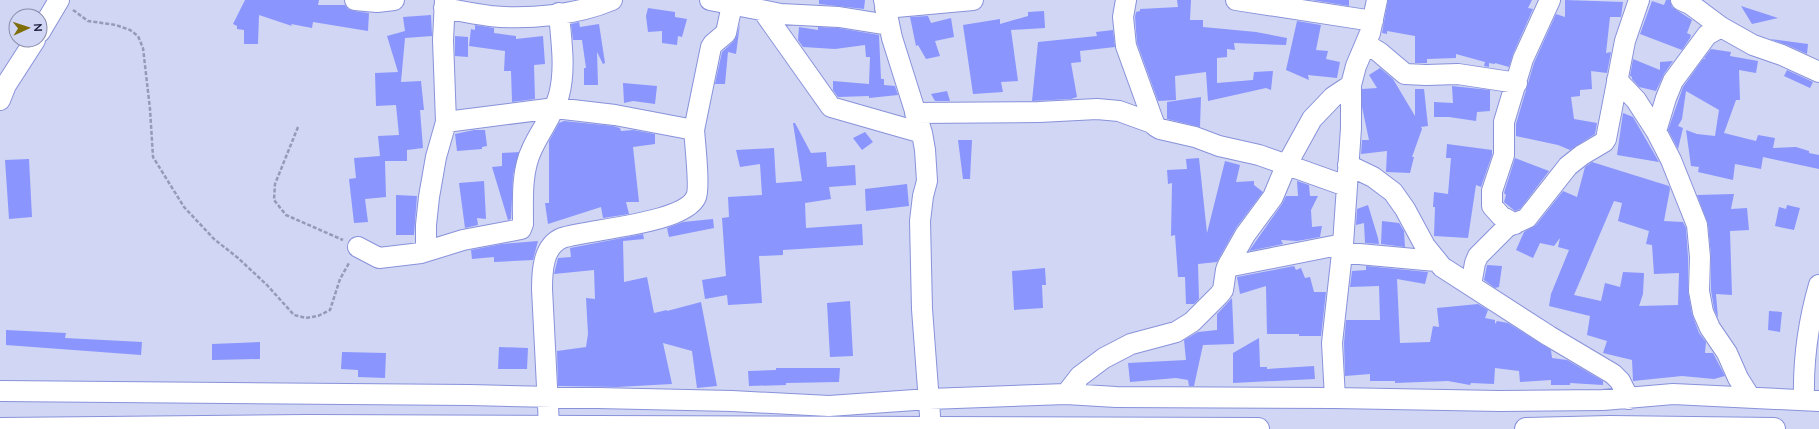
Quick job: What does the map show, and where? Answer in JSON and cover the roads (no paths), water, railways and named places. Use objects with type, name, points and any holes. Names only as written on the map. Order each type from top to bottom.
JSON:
[{"type":"main road","points":[[0,429],[308,426],[931,429],[1104,427],[1258,429]]},
{"type":"main road","points":[[1526,429],[1610,427],[1774,429]]},
{"type":"street","points":[[355,0],[377,2],[394,0]]},
{"type":"street","points":[[426,250],[426,224],[429,197],[436,157],[446,122],[443,40],[445,4],[491,16],[532,17],[596,7],[612,0]]},
{"type":"street","points":[[710,0],[781,14],[839,17],[973,0]]},
{"type":"street","points":[[1126,0],[1123,17],[1126,46],[1154,126],[1160,129],[1195,137],[1220,146],[1258,155],[1346,186]]},
{"type":"street","points":[[1236,0],[1373,21]]},
{"type":"street","points":[[1335,398],[1332,343],[1342,249],[1352,120],[1350,84],[1366,44],[1373,21],[1377,0]]},
{"type":"street","points":[[1515,224],[1502,216],[1491,203],[1492,191],[1504,157],[1504,122],[1523,59],[1550,0]]},
{"type":"street","points":[[1470,285],[1474,263],[1478,256],[1507,227],[1527,218],[1568,166],[1582,155],[1604,142],[1606,139],[1625,41],[1639,0]]},
{"type":"street","points":[[1681,0],[1690,4],[1721,27],[1753,45],[1782,55],[1819,72]]},
{"type":"street","points":[[48,23],[65,4]]},
{"type":"street","points":[[549,426],[542,290],[542,271],[548,251],[556,240],[562,238],[664,218],[682,210],[696,198],[698,191],[694,130],[711,47],[726,33],[732,5]]},
{"type":"street","points":[[763,11],[831,107],[922,133]]},
{"type":"street","points":[[886,11],[915,114],[922,133],[925,150],[927,172],[920,221],[922,309],[931,429]]},
{"type":"street","points":[[358,247],[379,258],[421,253],[426,250],[463,240],[521,229],[523,224],[525,173],[531,151],[543,125],[555,108],[563,72],[559,13]]},
{"type":"street","points":[[1656,131],[1673,81],[1707,35],[1721,27]]},
{"type":"street","points":[[1366,44],[1379,52],[1405,74],[1458,74],[1517,83]]},
{"type":"street","points":[[0,100],[6,85],[30,48]]},
{"type":"street","points":[[1617,80],[1636,100],[1656,131],[1671,160],[1697,225],[1700,257],[1699,291],[1702,312],[1710,328],[1727,353],[1738,378],[1750,398]]},
{"type":"street","points":[[1066,394],[1080,376],[1104,358],[1131,344],[1176,332],[1192,322],[1221,293],[1227,267],[1245,235],[1273,196],[1286,166],[1318,112],[1333,97],[1350,84]]},
{"type":"street","points":[[446,122],[555,108],[630,118],[694,130]]},
{"type":"street","points":[[915,114],[1039,112],[1097,109],[1119,111],[1152,122]]},
{"type":"street","points":[[1348,165],[1373,177],[1393,192],[1405,209],[1425,246],[1436,261],[1450,273],[1549,336],[1613,374],[1620,381],[1629,399]]},
{"type":"street","points":[[1227,267],[1335,244],[1342,249],[1359,254],[1436,261]]},
{"type":"street","points":[[0,391],[547,397],[732,401],[829,406],[929,399],[1066,394],[1116,397],[1335,398],[1500,401],[1629,399],[1673,394],[1812,400],[1804,368],[1806,339],[1819,285]]}]
